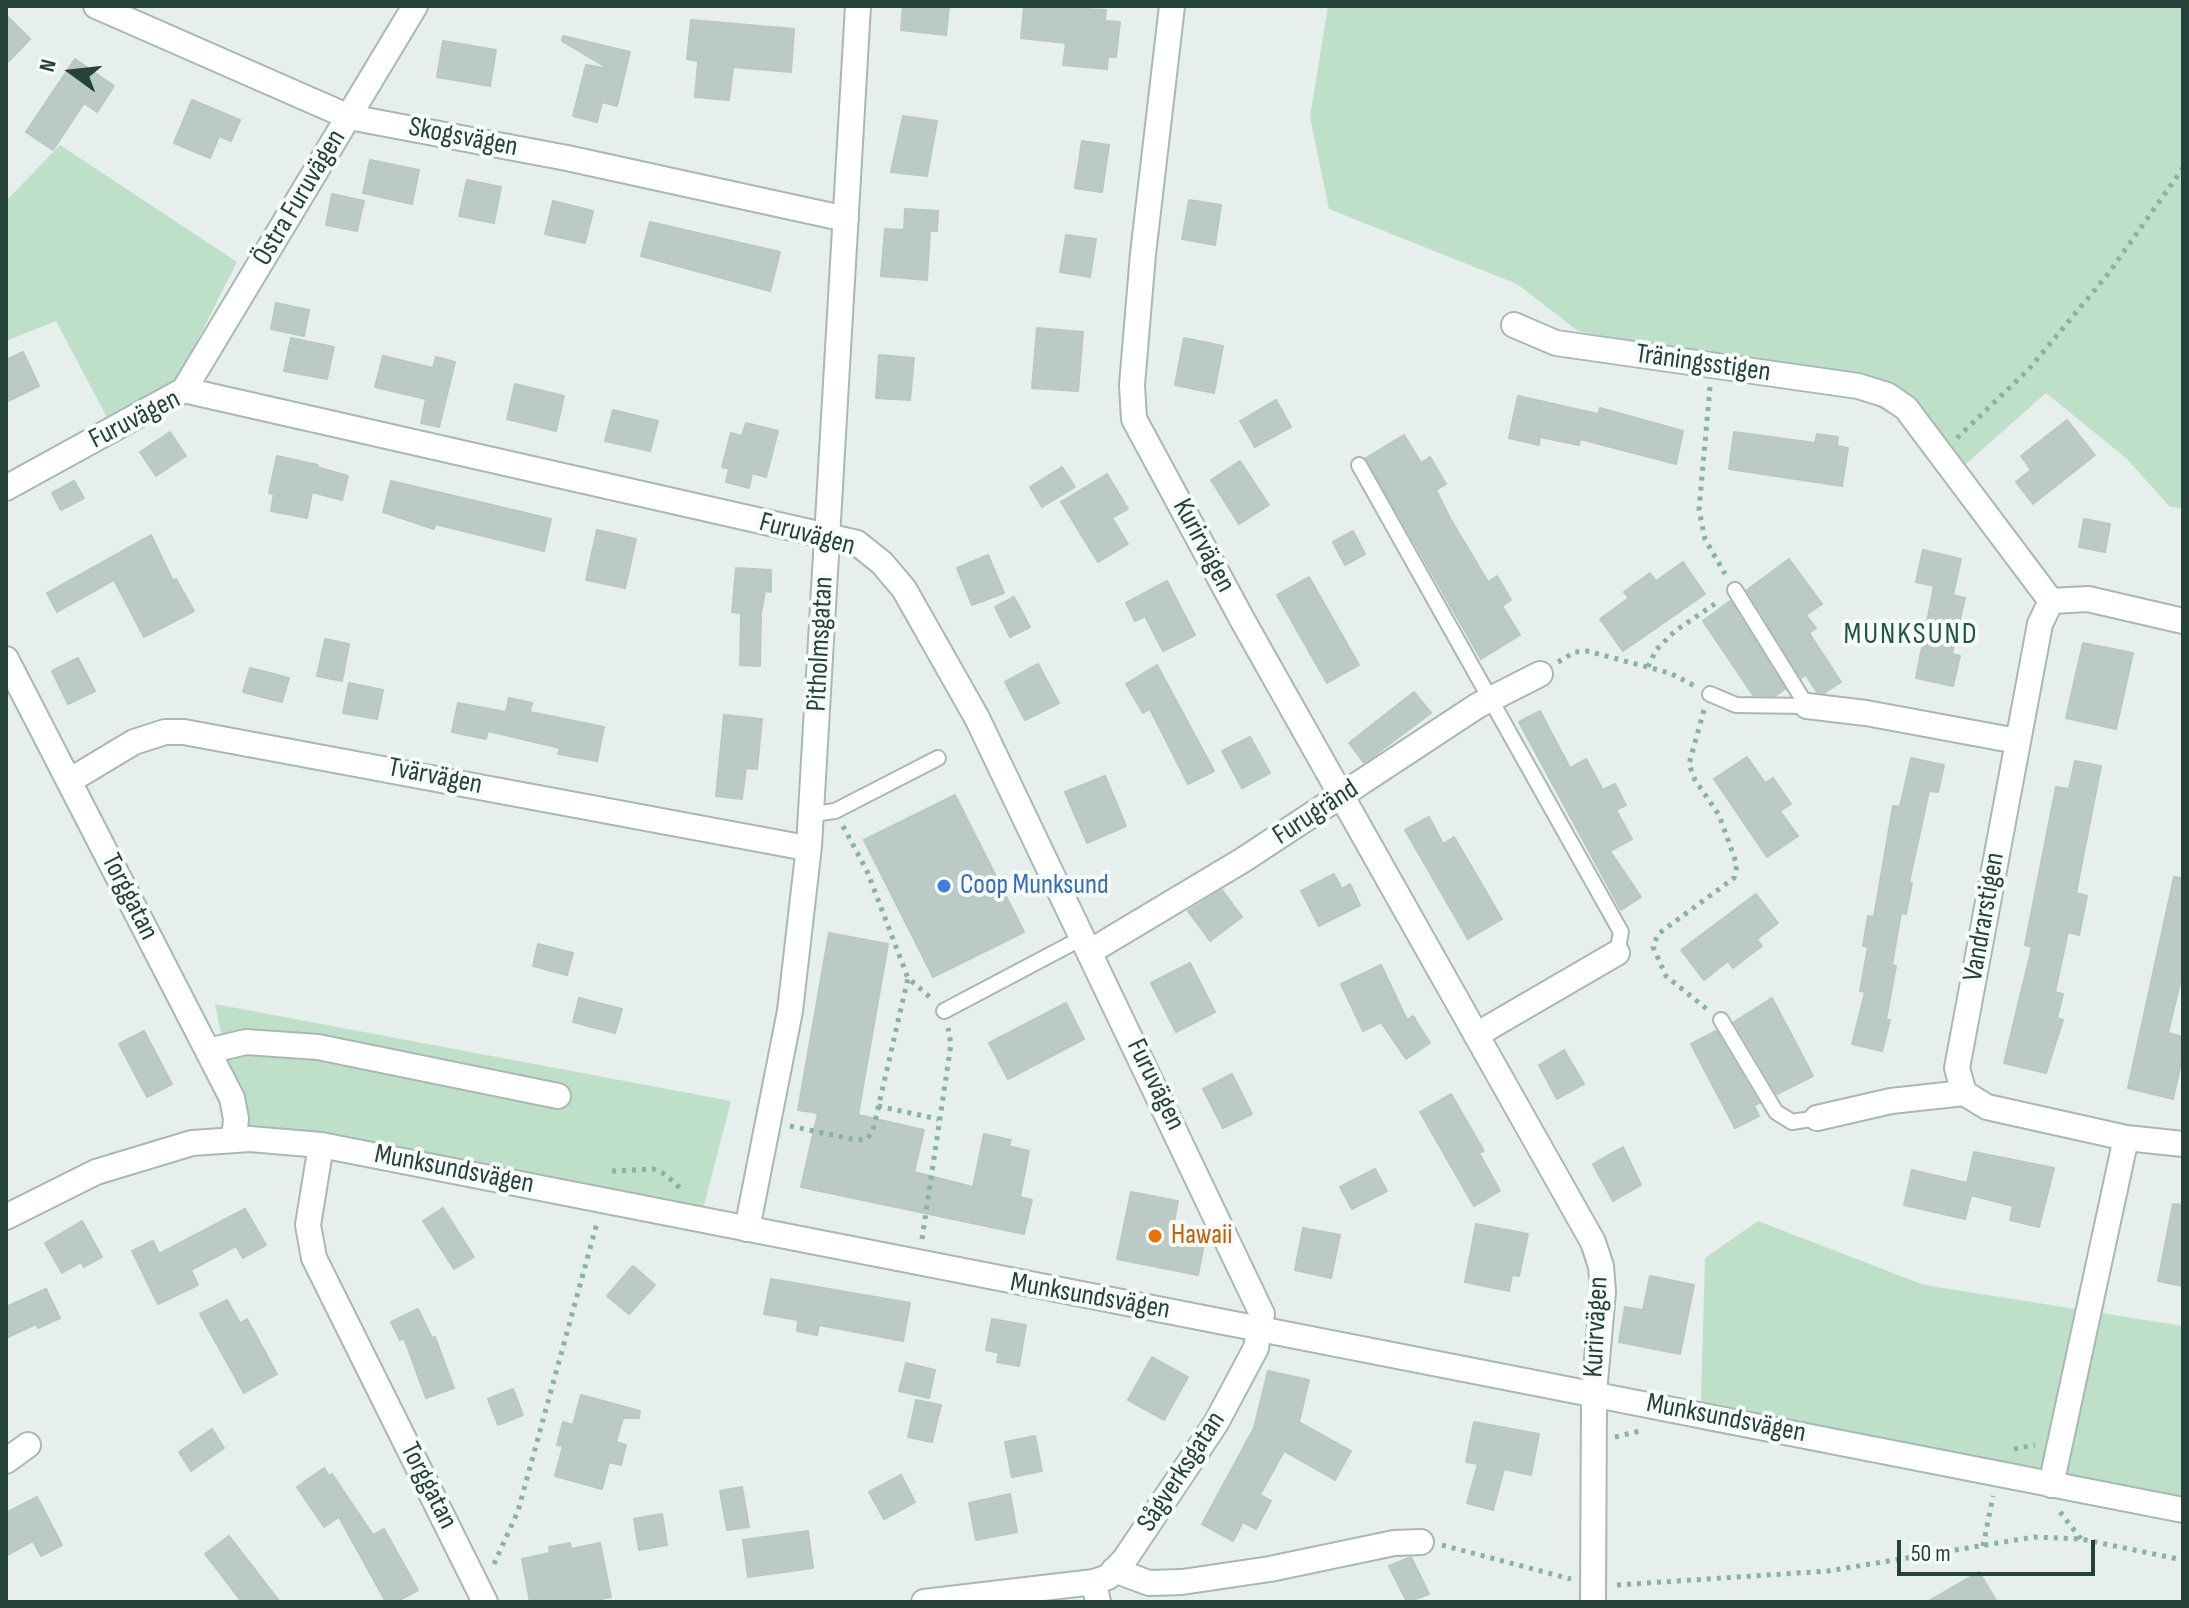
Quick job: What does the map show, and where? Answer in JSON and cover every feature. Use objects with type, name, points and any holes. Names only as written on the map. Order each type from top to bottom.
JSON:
[{"type":"street","name":"Skogsvägen","points":[[96,6],[349,117],[567,158],[846,219]]},
{"type":"street","name":"Östra Furuvägen","points":[[184,390],[415,6]]},
{"type":"street","name":"Pitholmsgatan","points":[[747,1229],[770,1122],[794,983],[809,846],[824,812],[827,536],[858,6]]},
{"type":"street","name":"Kurirvägen","points":[[1172,6],[1143,254],[1132,410],[1221,581],[1593,1242],[1601,1266],[1603,1292],[1594,1393],[1593,1593]]},
{"type":"street","name":"Träningsstigen","points":[[1514,325],[1556,343],[1858,386],[1892,398],[1906,408],[1941,453]]},
{"type":"street","name":"Furuvägen","points":[[6,488],[184,390],[857,543],[882,563],[904,589],[977,718],[1256,1299],[1262,1314],[1261,1328]]},
{"type":"street","points":[[1941,453],[2051,601],[2088,599],[2183,621]]},
{"type":"street","name":"Vandrarstigen","points":[[1964,1093],[1957,1068],[2040,624],[2051,601]]},
{"type":"street","name":"Torggatan","points":[[6,659],[232,1098],[236,1119],[234,1140]]},
{"type":"street","name":"Furugränd","points":[[1087,944],[1342,797],[1490,699],[1540,674]]},
{"type":"street","points":[[1807,706],[2017,741]]},
{"type":"street","name":"Tvärvägen","points":[[69,781],[134,742],[165,732],[184,732],[801,847],[809,846]]},
{"type":"street","points":[[1476,1035],[1617,953]]},
{"type":"street","points":[[208,1051],[246,1042],[318,1047],[558,1096]]},
{"type":"street","points":[[1817,1118],[1891,1101],[1964,1093],[1987,1107],[2126,1138],[2183,1144]]},
{"type":"street","points":[[2052,1496],[2126,1138]]},
{"type":"street","name":"Munksundsvägen","points":[[6,1217],[96,1172],[192,1143],[234,1140],[321,1145],[917,1264],[1594,1393],[2052,1496],[2183,1510]]},
{"type":"street","name":"Torggatan","points":[[321,1145],[308,1225],[311,1250],[482,1596]]},
{"type":"street","name":"Sågverksgatan","points":[[1102,1585],[1186,1471],[1216,1423],[1250,1363],[1261,1328]]},
{"type":"street","points":[[6,1461],[28,1445]]},
{"type":"street","points":[[924,1602],[1102,1585],[1182,1582],[1270,1569],[1394,1543],[1421,1542]]},
{"type":"lane","points":[[1359,465],[1621,932],[1617,953]]},
{"type":"lane","points":[[1735,590],[1807,706]]},
{"type":"lane","points":[[1710,694],[1736,705],[1807,706]]},
{"type":"lane","points":[[824,812],[938,758]]},
{"type":"lane","points":[[944,1011],[1087,944]]},
{"type":"lane","points":[[1721,1020],[1776,1112],[1792,1122],[1817,1118]]},
{"type":"path","points":[[1941,453],[2029,369],[2108,274],[2183,168]]},
{"type":"path","points":[[1648,667],[1656,650],[1675,631],[1735,590],[1705,539],[1699,510],[1712,365]]},
{"type":"path","points":[[1540,674],[1567,656],[1587,651],[1670,673],[1710,694],[1689,764],[1695,780],[1719,815],[1737,865],[1734,878],[1658,934],[1653,947],[1666,976],[1721,1020]]},
{"type":"path","points":[[824,812],[867,871],[908,978],[944,1011],[951,1044],[938,1119],[931,1196],[917,1264]]},
{"type":"path","points":[[770,1122],[856,1140],[867,1139],[878,1106],[908,978]]},
{"type":"path","points":[[878,1106],[938,1119]]},
{"type":"path","points":[[612,1171],[659,1171],[689,1198]]},
{"type":"path","points":[[582,1221],[610,1224]]},
{"type":"path","points":[[482,1596],[518,1511],[597,1223]]},
{"type":"path","points":[[1594,1433],[1619,1438],[1648,1429]]},
{"type":"path","points":[[1978,1492],[2008,1498]]},
{"type":"path","points":[[2052,1496],[2081,1539]]},
{"type":"path","points":[[1421,1542],[1593,1593],[1650,1585],[1828,1571],[2034,1537],[2081,1539],[2183,1560]]},
{"type":"green space","points":[[1328,6],[2183,6],[2183,508],[2170,507],[2127,459],[2046,393],[1959,470],[1930,437],[1833,382],[1578,331],[1517,284],[1329,209],[1310,117]]},
{"type":"green space","points":[[60,145],[237,262],[172,391],[110,423],[56,321],[6,341],[6,201]]},
{"type":"green space","points":[[215,1004],[731,1101],[700,1221],[243,1144]]},
{"type":"green space","points":[[1758,1221],[1924,1285],[2183,1326],[2183,1521],[1700,1430],[1705,1258]]},
{"type":"building","points":[[903,6],[949,6],[946,35],[901,30]]},
{"type":"building","points":[[1024,6],[1106,10],[1105,21],[1120,22],[1116,57],[1108,57],[1107,69],[1063,65],[1066,43],[1021,38]]},
{"type":"building","points":[[6,15],[30,39],[6,64]]},
{"type":"building","points":[[691,20],[794,29],[791,72],[733,67],[729,100],[695,97],[698,61],[687,59]]},
{"type":"building","points":[[563,36],[630,52],[617,106],[602,102],[597,122],[573,116],[586,65],[609,69],[562,41]]},
{"type":"building","points":[[443,41],[496,50],[490,86],[437,77]]},
{"type":"building","points":[[75,59],[114,86],[97,112],[84,103],[53,150],[26,132]]},
{"type":"building","points":[[192,100],[240,120],[231,141],[219,136],[210,158],[174,143]]},
{"type":"building","points":[[903,116],[937,121],[927,176],[891,172]]},
{"type":"building","points":[[1082,141],[1109,145],[1102,192],[1075,188]]},
{"type":"building","points":[[370,160],[419,170],[412,204],[363,193]]},
{"type":"building","points":[[467,180],[501,187],[494,223],[459,216]]},
{"type":"building","points":[[332,194],[364,201],[357,231],[326,225]]},
{"type":"building","points":[[1189,200],[1221,205],[1215,245],[1182,239]]},
{"type":"building","points":[[553,201],[593,211],[585,243],[545,234]]},
{"type":"building","points":[[905,209],[938,211],[937,231],[930,231],[927,280],[881,276],[885,229],[904,230]]},
{"type":"building","points":[[650,222],[780,252],[770,291],[641,256]]},
{"type":"building","points":[[1066,235],[1096,239],[1090,277],[1060,272]]},
{"type":"building","points":[[276,303],[309,310],[304,336],[271,329]]},
{"type":"building","points":[[1037,328],[1083,332],[1078,391],[1032,388]]},
{"type":"building","points":[[291,338],[334,347],[327,379],[284,371]]},
{"type":"building","points":[[1184,338],[1223,346],[1214,393],[1175,385]]},
{"type":"building","points":[[23,352],[39,386],[6,402],[6,360]]},
{"type":"building","points":[[879,355],[914,358],[910,400],[876,398]]},
{"type":"building","points":[[383,356],[433,368],[436,357],[455,362],[439,427],[421,423],[426,399],[375,387]]},
{"type":"building","points":[[515,384],[564,396],[556,431],[507,419]]},
{"type":"building","points":[[1518,396],[1598,414],[1600,408],[1683,431],[1676,464],[1580,439],[1579,445],[1540,437],[1539,445],[1509,438]]},
{"type":"building","points":[[1276,400],[1291,427],[1255,447],[1240,421]]},
{"type":"building","points":[[613,410],[658,421],[650,451],[605,441]]},
{"type":"building","points":[[2067,420],[2095,455],[2033,504],[2016,482],[2031,470],[2021,456]]},
{"type":"building","points":[[746,423],[778,431],[766,477],[752,473],[749,488],[726,482],[729,469],[722,467],[731,433],[742,436]]},
{"type":"building","points":[[170,432],[186,456],[156,476],[140,452]]},
{"type":"building","points":[[1734,432],[1815,443],[1817,434],[1838,437],[1837,446],[1848,448],[1842,486],[1729,469]]},
{"type":"building","points":[[1404,435],[1421,463],[1430,457],[1446,484],[1436,490],[1451,520],[1488,582],[1497,576],[1511,600],[1502,606],[1520,635],[1481,659],[1366,458]]},
{"type":"building","points":[[277,456],[318,465],[348,476],[342,500],[312,492],[307,518],[271,511],[274,494],[269,493]]},
{"type":"building","points":[[1240,461],[1269,505],[1239,524],[1211,480]]},
{"type":"building","points":[[1062,467],[1075,487],[1042,507],[1030,487]]},
{"type":"building","points":[[1107,474],[1128,509],[1112,518],[1128,544],[1098,562],[1061,502]]},
{"type":"building","points":[[74,481],[84,498],[61,510],[52,493]]},
{"type":"building","points":[[391,481],[551,519],[544,551],[435,524],[434,529],[383,512]]},
{"type":"building","points":[[2084,519],[2110,524],[2105,552],[2079,547]]},
{"type":"building","points":[[597,530],[636,539],[625,588],[586,580]]},
{"type":"building","points":[[1353,531],[1365,554],[1345,565],[1333,542]]},
{"type":"building","points":[[151,535],[173,581],[176,579],[194,611],[144,637],[114,580],[57,612],[47,593]]},
{"type":"building","points":[[1923,550],[1961,559],[1953,595],[1965,598],[1952,654],[1960,656],[1953,686],[1916,678],[1934,586],[1916,582]]},
{"type":"building","points":[[988,555],[1004,593],[972,605],[957,568]]},
{"type":"building","points":[[1789,559],[1822,604],[1806,615],[1816,628],[1809,633],[1841,682],[1824,693],[1817,692],[1806,675],[1801,678],[1747,590]]},
{"type":"building","points":[[1683,562],[1705,594],[1623,651],[1600,619],[1629,598],[1624,592],[1650,573],[1656,581]]},
{"type":"building","points":[[736,568],[771,570],[771,592],[765,591],[761,614],[760,666],[740,665],[741,613],[732,612]]},
{"type":"building","points":[[1309,577],[1359,665],[1327,683],[1277,595]]},
{"type":"building","points":[[1167,581],[1195,635],[1163,651],[1145,616],[1135,621],[1126,603]]},
{"type":"building","points":[[1014,597],[1030,627],[1010,637],[995,607]]},
{"type":"building","points":[[1730,601],[1785,689],[1775,696],[1753,695],[1703,621]]},
{"type":"building","points":[[325,639],[349,644],[342,681],[317,676]]},
{"type":"building","points":[[2083,643],[2133,653],[2116,729],[2066,718]]},
{"type":"building","points":[[78,658],[95,691],[68,704],[52,671]]},
{"type":"building","points":[[1038,664],[1059,703],[1025,720],[1005,682]]},
{"type":"building","points":[[1157,665],[1214,771],[1188,784],[1150,709],[1143,713],[1126,684]]},
{"type":"building","points":[[250,668],[289,678],[282,702],[243,692]]},
{"type":"building","points":[[349,683],[383,690],[377,719],[343,713]]},
{"type":"building","points":[[1414,692],[1431,713],[1364,763],[1349,743]]},
{"type":"building","points":[[509,698],[532,703],[530,712],[604,727],[597,761],[558,754],[560,748],[488,731],[486,739],[452,732],[458,703],[506,712]]},
{"type":"building","points":[[1540,711],[1570,768],[1586,759],[1603,790],[1615,784],[1626,805],[1616,810],[1632,839],[1610,851],[1641,897],[1621,910],[1519,722]]},
{"type":"building","points":[[724,715],[762,719],[757,769],[746,768],[742,799],[716,796]]},
{"type":"building","points":[[1250,737],[1270,773],[1242,788],[1222,751]]},
{"type":"building","points":[[1747,757],[1765,783],[1773,778],[1791,804],[1780,811],[1798,836],[1767,857],[1714,779]]},
{"type":"building","points":[[1911,758],[1944,765],[1938,792],[1929,791],[1909,883],[1912,883],[1906,914],[1901,913],[1892,965],[1896,966],[1886,1020],[1890,1020],[1882,1051],[1852,1044],[1865,992],[1860,991],[1868,947],[1863,946],[1868,916],[1874,917],[1893,806],[1900,807]]},
{"type":"building","points":[[2075,761],[2101,766],[2076,893],[2087,896],[2079,935],[2068,932],[2055,992],[2063,994],[2057,1018],[2063,1020],[2046,1073],[2004,1063],[2032,947],[2025,945],[2056,787],[2069,789]]},
{"type":"building","points":[[1105,776],[1126,826],[1087,843],[1065,792]]},
{"type":"building","name":"Coop Munksund","points":[[955,795],[1024,932],[933,977],[864,840]]},
{"type":"building","points":[[1429,817],[1443,844],[1454,837],[1502,919],[1468,939],[1405,830]]},
{"type":"building","points":[[1334,874],[1342,889],[1350,884],[1360,905],[1319,926],[1301,891]]},
{"type":"building","points":[[2174,877],[2183,878],[2183,971],[2168,1033],[2183,1037],[2183,1054],[2173,1099],[2128,1088]]},
{"type":"building","points":[[1222,890],[1242,917],[1210,941],[1188,911]]},
{"type":"building","points":[[1756,894],[1778,923],[1757,939],[1762,946],[1733,968],[1728,961],[1704,980],[1681,950]]},
{"type":"building","points":[[829,933],[888,944],[858,1115],[924,1130],[914,1172],[973,1187],[984,1134],[1011,1140],[1009,1146],[1029,1151],[1020,1197],[1032,1200],[1024,1234],[801,1187],[818,1113],[798,1110]]},
{"type":"building","points":[[538,944],[573,953],[567,975],[533,966]]},
{"type":"building","points":[[1190,963],[1215,1012],[1176,1032],[1151,983]]},
{"type":"building","points":[[1381,965],[1407,1020],[1413,1016],[1430,1043],[1406,1059],[1381,1022],[1363,1031],[1341,984]]},
{"type":"building","points":[[579,998],[622,1009],[615,1033],[573,1022]]},
{"type":"building","points":[[1772,998],[1813,1076],[1777,1094],[1734,1022]]},
{"type":"building","points":[[1066,1003],[1084,1039],[1008,1079],[989,1043]]},
{"type":"building","points":[[144,1031],[172,1084],[147,1097],[119,1044]]},
{"type":"building","points":[[1716,1031],[1759,1103],[1754,1106],[1759,1116],[1735,1128],[1691,1044]]},
{"type":"building","points":[[1564,1050],[1584,1084],[1557,1099],[1539,1065]]},
{"type":"building","points":[[1232,1074],[1252,1114],[1223,1128],[1203,1089]]},
{"type":"building","points":[[1451,1094],[1484,1151],[1479,1153],[1500,1191],[1474,1206],[1420,1112]]},
{"type":"building","points":[[1623,1147],[1641,1185],[1613,1201],[1593,1164]]},
{"type":"building","points":[[1974,1152],[2054,1168],[2039,1227],[2010,1220],[2013,1206],[1971,1195],[1965,1219],[1904,1205],[1912,1170],[1967,1183]]},
{"type":"building","points":[[1375,1169],[1387,1191],[1352,1209],[1340,1187]]},
{"type":"building","name":"Hawaii","points":[[1131,1192],[1178,1201],[1172,1233],[1205,1239],[1198,1275],[1117,1259]]},
{"type":"building","points":[[2173,1204],[2183,1205],[2183,1286],[2158,1281]]},
{"type":"building","points":[[443,1208],[474,1257],[454,1269],[423,1221]]},
{"type":"building","points":[[245,1209],[266,1245],[243,1258],[236,1246],[191,1270],[198,1285],[158,1304],[132,1251],[153,1241],[159,1254]]},
{"type":"building","points":[[82,1221],[102,1257],[84,1267],[81,1262],[62,1273],[45,1243]]},
{"type":"building","points":[[1476,1224],[1528,1234],[1519,1276],[1512,1275],[1509,1291],[1465,1282]]},
{"type":"building","points":[[1303,1228],[1340,1235],[1331,1278],[1295,1270]]},
{"type":"building","points":[[633,1266],[655,1285],[629,1314],[607,1296]]},
{"type":"building","points":[[1650,1276],[1694,1285],[1680,1354],[1619,1342],[1625,1307],[1643,1310]]},
{"type":"building","points":[[771,1279],[910,1303],[903,1341],[819,1325],[817,1335],[797,1331],[798,1320],[764,1314]]},
{"type":"building","points":[[46,1289],[60,1318],[38,1328],[36,1324],[6,1338],[6,1307]]},
{"type":"building","points":[[227,1300],[240,1323],[247,1319],[277,1374],[244,1393],[200,1314]]},
{"type":"building","points":[[418,1309],[432,1338],[435,1337],[454,1388],[426,1398],[404,1338],[400,1340],[391,1322]]},
{"type":"building","points":[[992,1319],[1026,1325],[1019,1366],[997,1362],[999,1353],[986,1350]]},
{"type":"building","points":[[1152,1357],[1188,1377],[1164,1420],[1128,1400]]},
{"type":"building","points":[[906,1363],[935,1370],[929,1398],[899,1391]]},
{"type":"building","points":[[1268,1371],[1309,1380],[1299,1422],[1351,1451],[1335,1480],[1284,1451],[1260,1495],[1271,1501],[1256,1529],[1243,1522],[1233,1541],[1202,1524],[1254,1428]]},
{"type":"building","points":[[513,1389],[523,1415],[498,1425],[488,1399]]},
{"type":"building","points":[[581,1395],[640,1411],[639,1418],[623,1418],[616,1442],[626,1445],[621,1465],[609,1462],[602,1489],[555,1476],[563,1446],[557,1445],[563,1422],[573,1425]]},
{"type":"building","points":[[916,1400],[941,1405],[932,1442],[908,1437]]},
{"type":"building","points":[[1474,1422],[1539,1434],[1531,1475],[1504,1469],[1493,1510],[1467,1503],[1478,1464],[1466,1462]]},
{"type":"building","points":[[212,1429],[224,1448],[191,1471],[179,1452]]},
{"type":"building","points":[[1035,1436],[1042,1471],[1012,1477],[1005,1442]]},
{"type":"building","points":[[324,1468],[329,1476],[332,1474],[373,1535],[384,1529],[418,1590],[396,1602],[386,1602],[339,1517],[324,1527],[297,1487]]},
{"type":"building","points":[[901,1475],[915,1502],[884,1519],[869,1492]]},
{"type":"building","points":[[742,1487],[749,1527],[727,1530],[720,1491]]},
{"type":"building","points":[[1010,1494],[1017,1532],[976,1540],[969,1503]]},
{"type":"building","points":[[37,1497],[62,1545],[41,1556],[33,1541],[6,1556],[6,1513]]},
{"type":"building","points":[[662,1514],[667,1545],[639,1550],[634,1519]]},
{"type":"building","points":[[808,1531],[813,1568],[748,1577],[743,1540]]},
{"type":"building","points":[[229,1536],[280,1602],[242,1602],[205,1554]]},
{"type":"building","points":[[570,1543],[571,1549],[600,1543],[611,1597],[586,1602],[530,1602],[522,1559],[550,1553],[549,1547]]},
{"type":"building","points":[[1411,1557],[1429,1594],[1407,1602],[1389,1566]]},
{"type":"building","points":[[1979,1572],[1997,1602],[1927,1602]]},
{"type":"place","name":"Coop Munksund","points":[[944,886]]},
{"type":"place","name":"Hawaii","points":[[1155,1236]]},
{"type":"district","name":"MUNKSUND","points":[[1911,635]]}]
